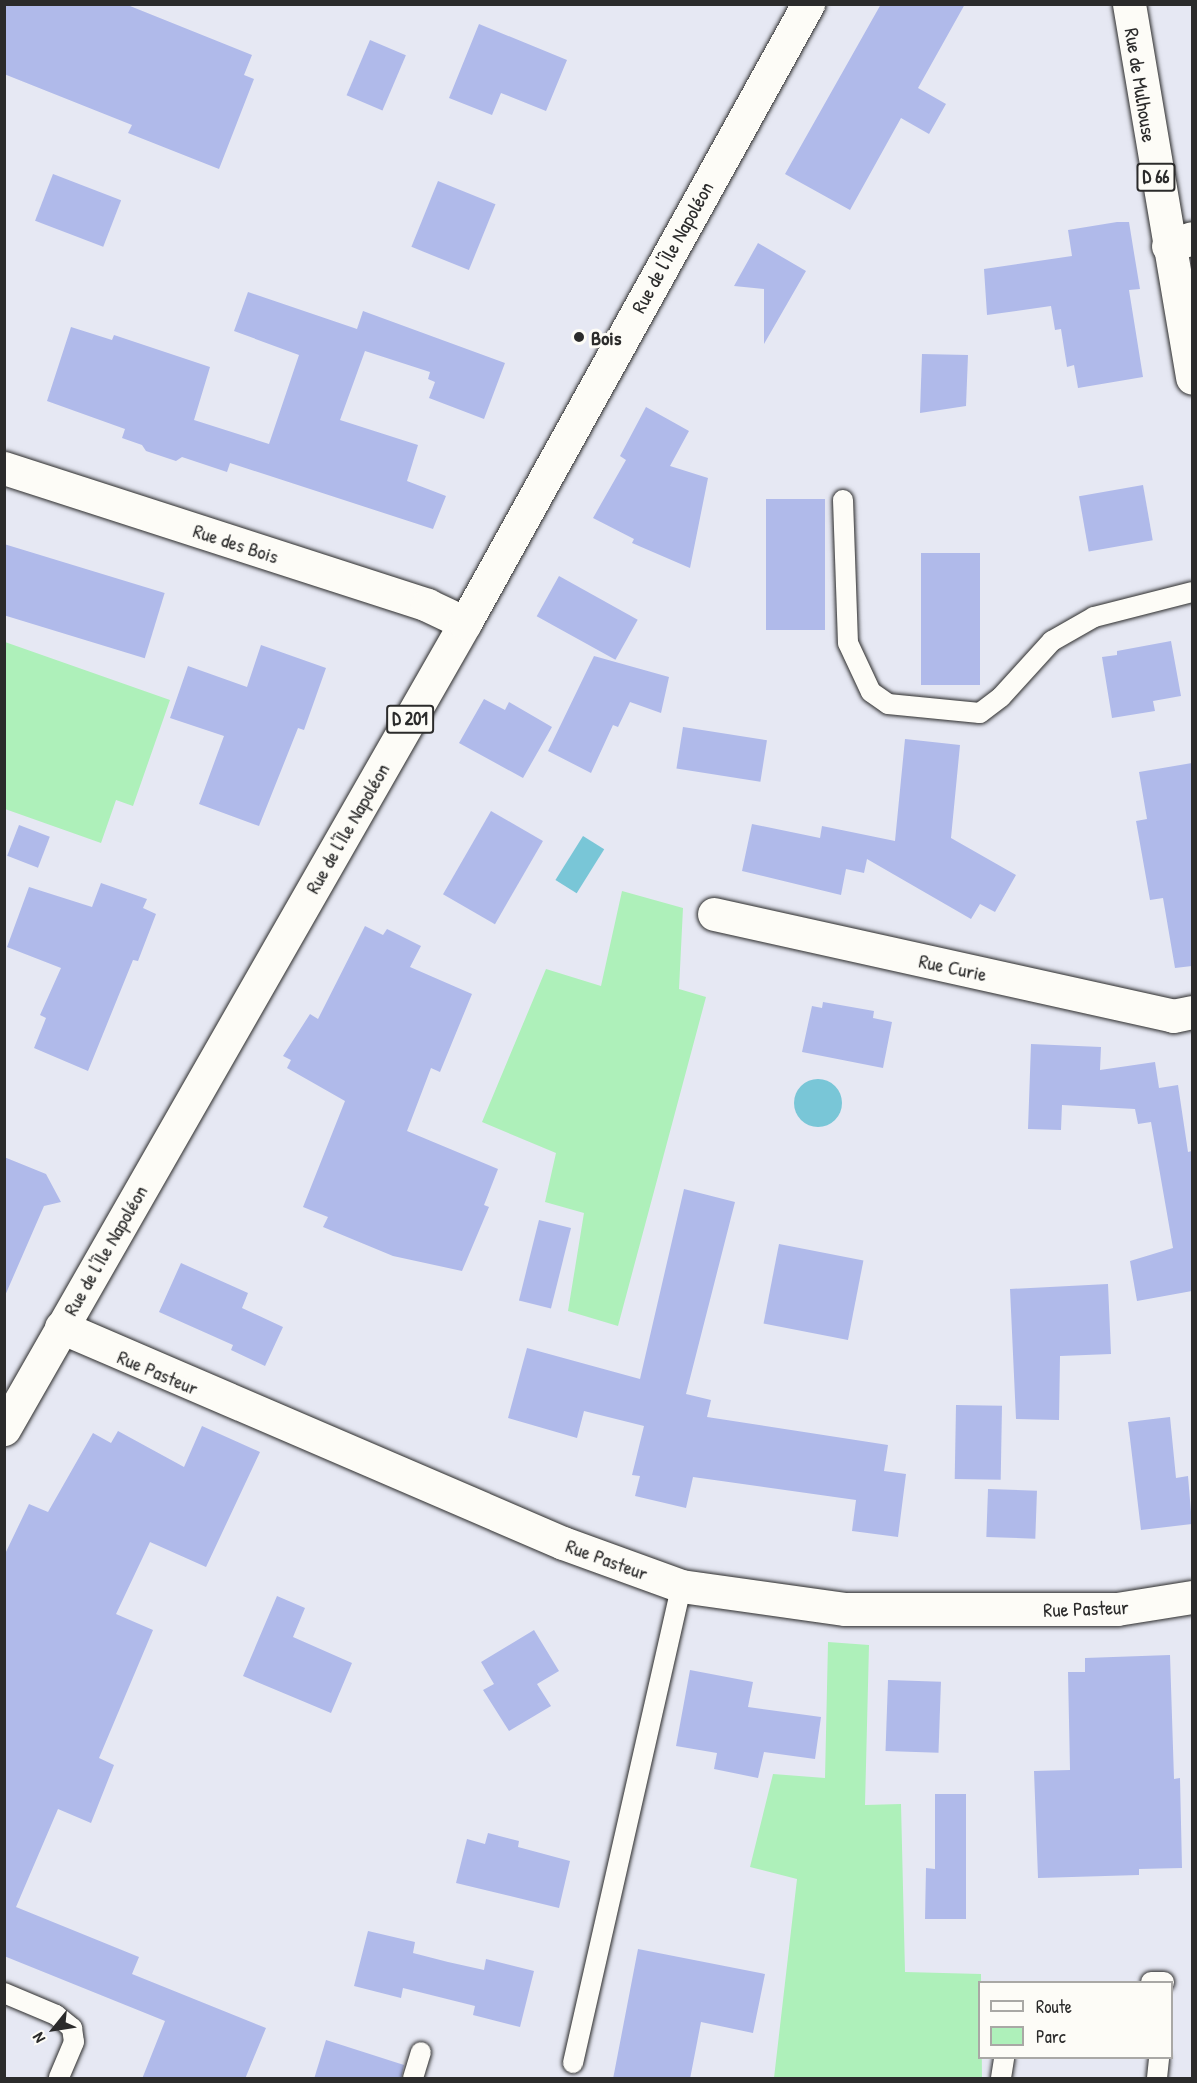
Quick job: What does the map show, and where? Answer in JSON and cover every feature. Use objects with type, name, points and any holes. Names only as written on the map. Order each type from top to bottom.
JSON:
[{"type":"street","name":"Rue de l'Île Napoléon","points":[[4,1430],[465,624],[808,4]]},
{"type":"street","name":"Rue de Mulhouse","points":[[1129,4],[1180,242],[1192,378]]},
{"type":"street","name":"Rue des Bois","points":[[4,468],[427,605],[465,624]]},
{"type":"street","name":"Rue Curie","points":[[714,914],[1173,1016],[1192,1012]]},
{"type":"street","name":"Rue Pasteur","points":[[61,1327],[563,1544],[681,1586],[845,1609],[1117,1610],[1192,1598]]},
{"type":"lane","points":[[843,500],[848,643],[871,692],[888,704],[980,713],[1060,636],[1094,617],[1192,592]]},
{"type":"lane","points":[[573,2063],[681,1586]]},
{"type":"lane","points":[[4,1993],[56,2015],[72,2028],[74,2042],[59,2079]]},
{"type":"lane","points":[[413,2079],[421,2052]]},
{"type":"lane","points":[[1001,2079],[1004,2059]]},
{"type":"lane","points":[[1157,2079],[1159,2059]]},
{"type":"green space","points":[[5,642],[170,700],[133,806],[116,800],[101,843],[5,809]]},
{"type":"green space","points":[[622,891],[683,908],[679,989],[706,997],[618,1326],[568,1311],[584,1213],[545,1202],[556,1153],[482,1122],[546,969],[601,986]]},
{"type":"green space","points":[[828,1642],[869,1645],[865,1805],[901,1804],[905,1972],[981,1974],[981,1981],[978,1981],[978,2059],[982,2059],[982,2078],[774,2078],[797,1879],[750,1867],[773,1774],[825,1778]]},
{"type":"water","points":[[583,836],[604,849],[577,893],[555,880]]},
{"type":"water","points":[[818,1079],[835,1086],[842,1103],[835,1120],[818,1127],[801,1120],[794,1103],[801,1086]]},
{"type":"building","points":[[4,4],[125,4],[252,55],[244,75],[254,79],[219,169],[128,133],[132,125],[4,74]]},
{"type":"building","points":[[881,4],[965,4],[918,88],[946,104],[929,134],[901,118],[850,210],[785,174]]},
{"type":"building","points":[[479,24],[567,60],[546,111],[501,93],[492,115],[449,98]]},
{"type":"building","points":[[370,40],[406,55],[382,110],[347,95]]},
{"type":"building","points":[[53,174],[121,200],[103,247],[35,221]]},
{"type":"building","points":[[438,181],[495,204],[469,270],[411,247]]},
{"type":"building","points":[[1129,222],[1140,289],[1129,290],[1143,377],[1078,388],[1074,365],[1067,367],[1061,329],[1055,330],[1051,306],[987,315],[984,269],[1072,256],[1068,230]]},
{"type":"building","points":[[758,243],[806,271],[764,344],[764,289],[734,286]]},
{"type":"building","points":[[248,292],[357,329],[363,311],[505,363],[484,419],[429,398],[435,382],[428,379],[430,372],[365,351],[340,420],[418,445],[407,481],[446,496],[433,529],[230,463],[227,472],[182,457],[176,461],[146,451],[142,445],[122,438],[125,429],[47,401],[71,327],[112,340],[114,335],[210,367],[194,420],[269,444],[299,355],[234,331]]},
{"type":"building","points":[[922,354],[968,355],[966,406],[920,413]]},
{"type":"building","points":[[646,407],[689,431],[670,466],[708,478],[690,568],[632,543],[634,539],[593,518],[626,460],[620,456]]},
{"type":"building","points":[[1143,485],[1153,540],[1089,551],[1079,496]]},
{"type":"building","points":[[766,499],[825,499],[825,630],[766,630]]},
{"type":"building","points":[[4,544],[165,593],[145,658],[4,615]]},
{"type":"building","points":[[921,553],[980,553],[980,685],[921,685]]},
{"type":"building","points":[[559,576],[638,620],[615,660],[537,616]]},
{"type":"building","points":[[1171,641],[1181,696],[1153,701],[1155,711],[1112,718],[1102,657],[1117,655],[1117,651]]},
{"type":"building","points":[[261,645],[326,668],[304,730],[298,728],[259,826],[199,804],[224,736],[170,718],[188,666],[247,687]]},
{"type":"building","points":[[594,656],[669,677],[661,713],[630,702],[618,727],[613,725],[591,773],[548,751]]},
{"type":"building","points":[[484,699],[505,710],[509,702],[552,727],[523,778],[459,743]]},
{"type":"building","points":[[683,727],[767,740],[760,782],[676,768]]},
{"type":"building","points":[[905,739],[960,745],[951,838],[1016,875],[995,912],[980,904],[971,919],[867,859],[864,873],[846,869],[841,895],[742,871],[752,824],[820,838],[822,826],[895,841]]},
{"type":"building","points":[[1192,763],[1192,966],[1175,968],[1163,898],[1150,900],[1136,821],[1147,819],[1139,772]]},
{"type":"building","points":[[491,811],[543,841],[495,924],[443,894]]},
{"type":"building","points":[[19,825],[50,837],[38,868],[7,856]]},
{"type":"building","points":[[101,883],[147,899],[143,908],[156,914],[138,961],[133,960],[88,1071],[34,1048],[46,1018],[40,1015],[61,968],[7,947],[29,887],[92,907]]},
{"type":"building","points":[[365,926],[383,935],[387,929],[421,946],[410,967],[472,994],[440,1072],[431,1068],[407,1131],[498,1169],[484,1205],[489,1207],[462,1271],[393,1256],[323,1227],[328,1217],[303,1207],[345,1101],[287,1068],[291,1060],[283,1056],[310,1014],[318,1019]]},
{"type":"building","points":[[823,1002],[874,1011],[873,1018],[892,1022],[883,1068],[802,1052],[812,1006],[822,1008]]},
{"type":"building","points":[[1031,1044],[1101,1047],[1100,1070],[1155,1062],[1159,1088],[1178,1085],[1188,1152],[1192,1151],[1192,1291],[1137,1301],[1130,1261],[1173,1248],[1151,1122],[1138,1124],[1135,1109],[1062,1105],[1061,1130],[1028,1129]]},
{"type":"building","points":[[4,1157],[46,1174],[61,1202],[44,1206],[4,1298]]},
{"type":"building","points":[[684,1189],[735,1202],[686,1394],[711,1400],[707,1417],[888,1445],[884,1471],[906,1474],[898,1537],[852,1531],[856,1500],[693,1477],[686,1508],[635,1496],[640,1476],[632,1475],[644,1426],[584,1411],[577,1438],[508,1418],[527,1348],[640,1379]]},
{"type":"building","points":[[539,1220],[571,1228],[551,1309],[519,1301]]},
{"type":"building","points":[[779,1244],[863,1260],[848,1340],[764,1324]]},
{"type":"building","points":[[181,1263],[248,1293],[242,1308],[283,1327],[265,1366],[231,1350],[233,1345],[159,1312]]},
{"type":"building","points":[[1108,1284],[1111,1354],[1060,1356],[1059,1420],[1016,1419],[1010,1289]]},
{"type":"building","points":[[956,1405],[1002,1406],[1001,1480],[955,1479]]},
{"type":"building","points":[[1170,1417],[1176,1478],[1188,1476],[1192,1524],[1141,1530],[1128,1422]]},
{"type":"building","points":[[202,1426],[260,1452],[206,1567],[150,1542],[116,1614],[153,1630],[99,1758],[114,1765],[91,1823],[58,1809],[16,1907],[139,1957],[132,1974],[266,2028],[245,2079],[142,2079],[165,2021],[4,1956],[4,1556],[29,1504],[48,1512],[93,1433],[111,1443],[118,1431],[184,1467]]},
{"type":"building","points":[[988,1489],[1037,1491],[1035,1539],[986,1537]]},
{"type":"building","points":[[277,1596],[305,1608],[293,1637],[352,1663],[331,1713],[243,1676]]},
{"type":"building","points":[[534,1630],[559,1671],[537,1684],[551,1706],[509,1731],[483,1690],[494,1684],[481,1662]]},
{"type":"building","points":[[1170,1655],[1174,1779],[1180,1778],[1182,1868],[1139,1869],[1139,1875],[1038,1878],[1034,1771],[1070,1770],[1068,1672],[1085,1672],[1085,1658]]},
{"type":"building","points":[[690,1670],[753,1682],[748,1707],[821,1717],[815,1759],[764,1752],[758,1778],[714,1769],[717,1753],[676,1746]]},
{"type":"building","points":[[888,1680],[941,1682],[938,1753],[886,1751]]},
{"type":"building","points":[[935,1794],[966,1794],[966,1919],[925,1919],[926,1868],[935,1869]]},
{"type":"building","points":[[488,1833],[519,1841],[518,1847],[570,1861],[559,1908],[456,1883],[467,1839],[485,1844]]},
{"type":"building","points":[[368,1931],[415,1942],[413,1953],[448,1962],[484,1970],[486,1959],[534,1971],[520,2027],[473,2015],[475,2006],[403,1988],[401,1998],[354,1986]]},
{"type":"building","points":[[638,1949],[765,1974],[753,2033],[701,2022],[690,2079],[613,2079]]},
{"type":"building","points":[[326,2040],[404,2065],[401,2079],[314,2079]]},
{"type":"place","name":"Bois","points":[[579,337]]}]
